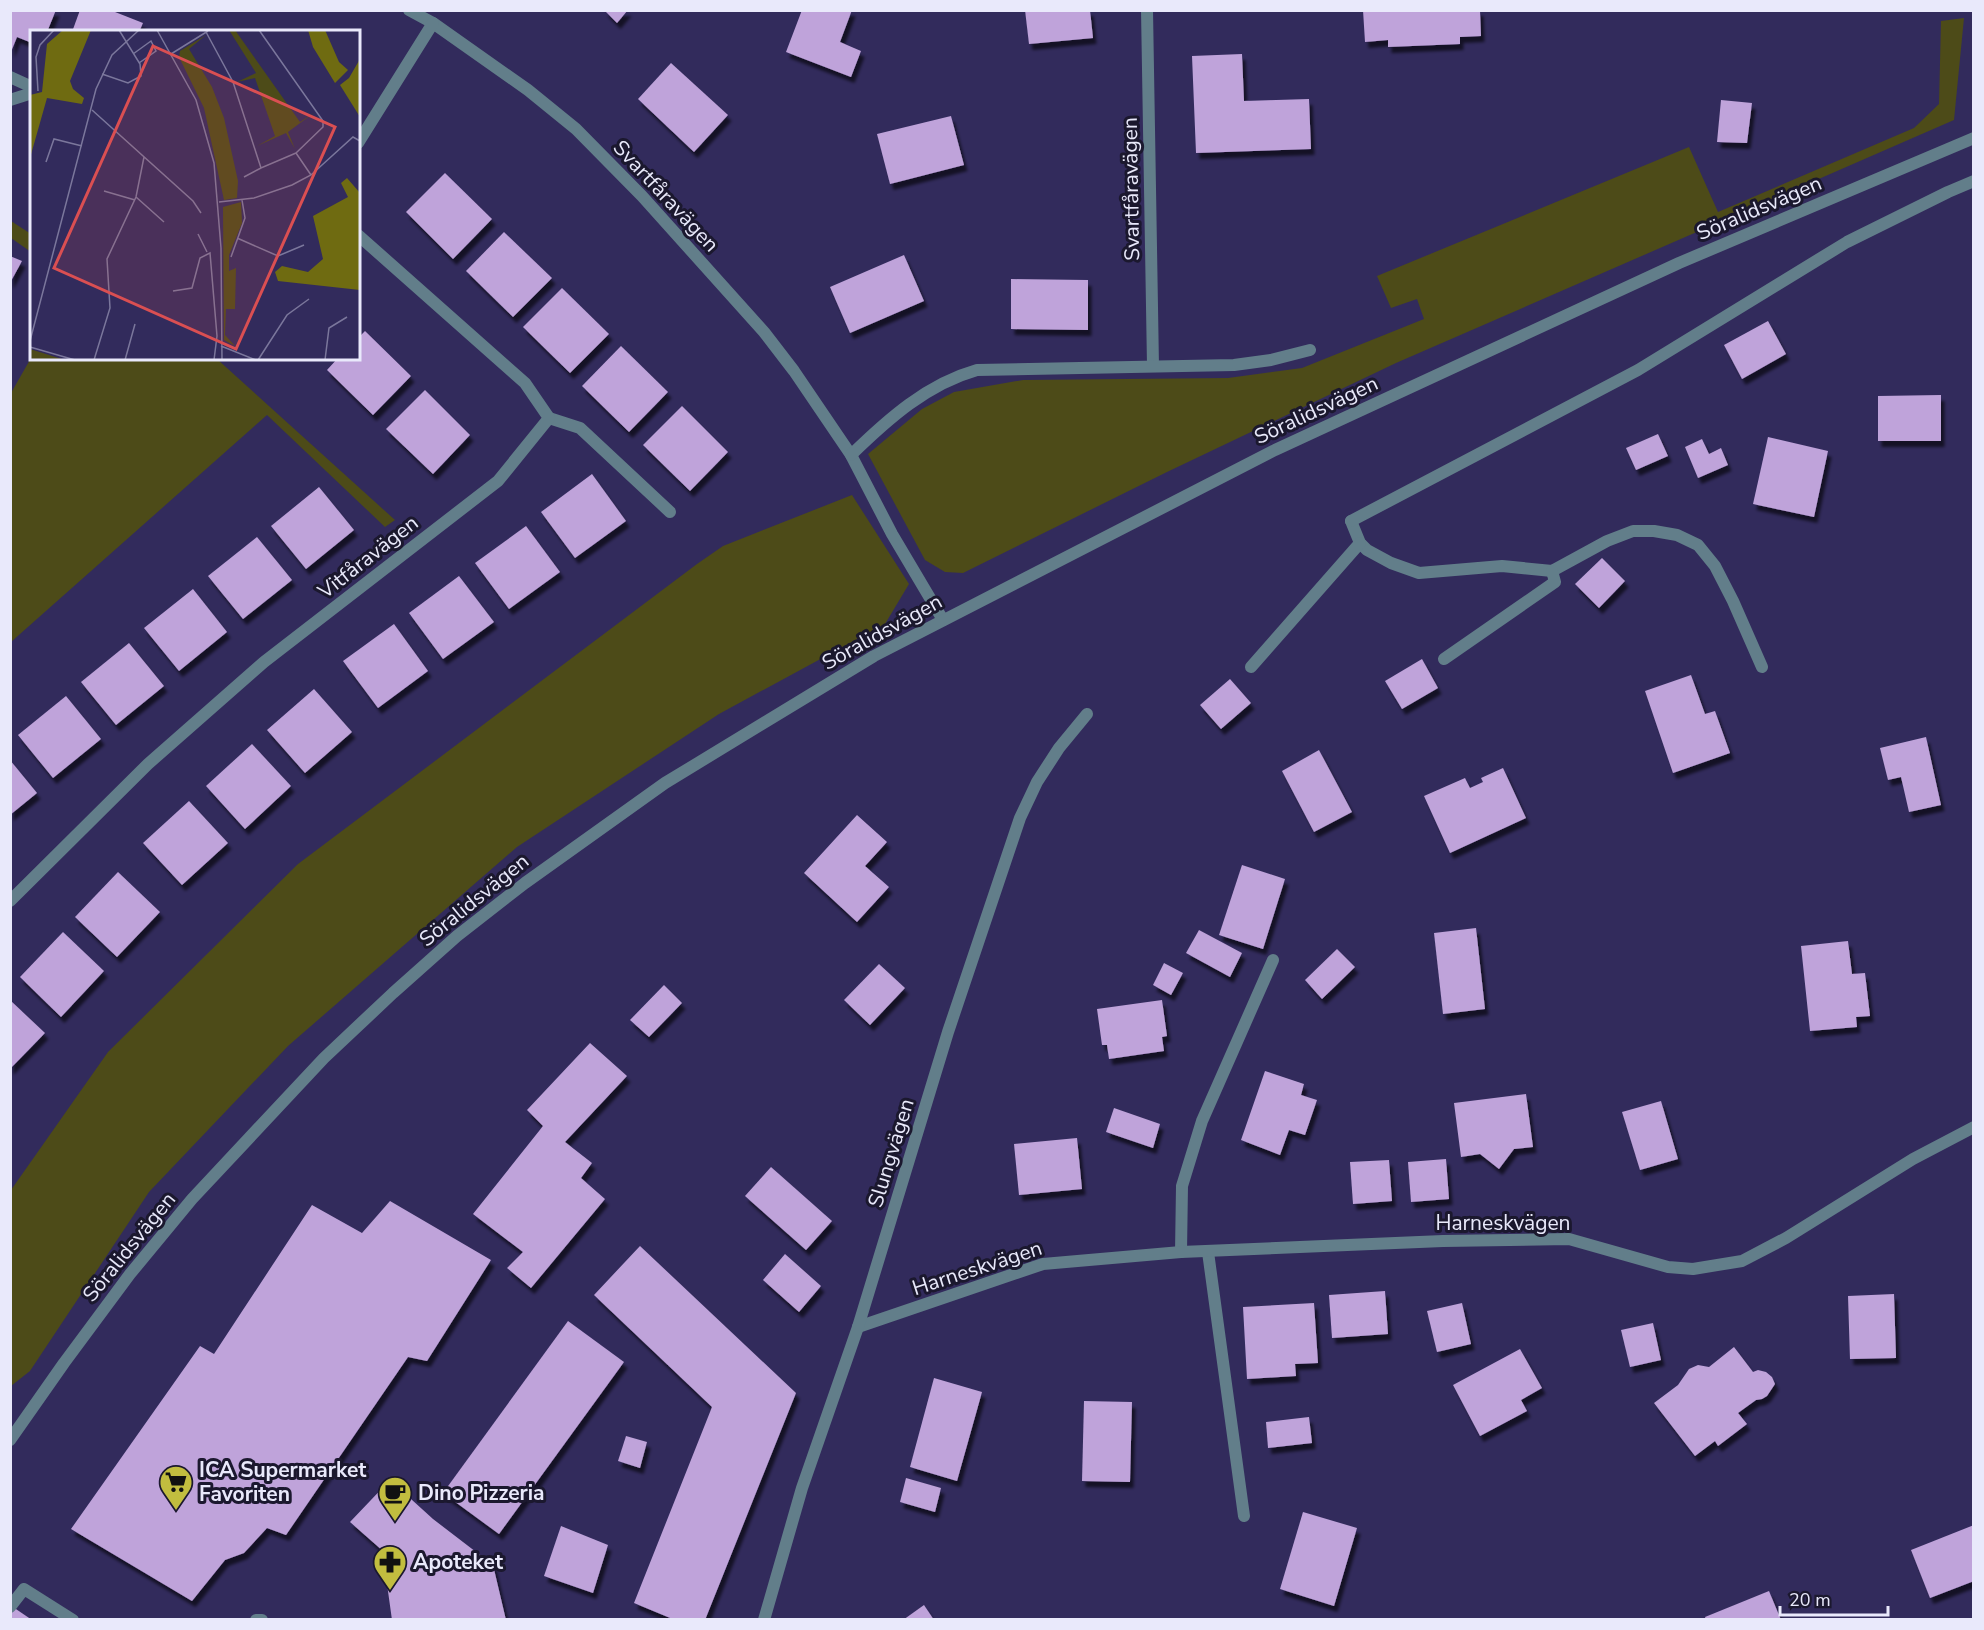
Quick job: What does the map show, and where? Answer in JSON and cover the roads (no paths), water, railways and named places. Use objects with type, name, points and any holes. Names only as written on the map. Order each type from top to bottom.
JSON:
[{"type":"street","name":"Svartfåravägen","points":[[409,10],[433,23],[528,90],[576,129],[642,196],[764,332],[851,454],[892,534],[943,620]]},
{"type":"street","name":"Svartfåravägen","points":[[1147,10],[1153,366]]},
{"type":"street","points":[[360,140],[433,23]]},
{"type":"street","points":[[10,77],[30,86]]},
{"type":"street","points":[[10,100],[30,94]]},
{"type":"street","name":"Söralidsvägen","points":[[10,1440],[130,1274],[192,1199],[324,1058],[458,936],[525,883],[665,783],[874,656],[1275,450],[1678,264],[1974,138]]},
{"type":"street","points":[[1762,667],[1715,566],[1698,545],[1677,535],[1654,531],[1633,531],[1607,541],[1552,571],[1502,566],[1419,573],[1391,563],[1367,550],[1360,543],[1351,520],[1638,370],[1847,243],[1974,181]]},
{"type":"street","points":[[360,238],[525,382],[549,418],[580,428],[670,512]]},
{"type":"street","points":[[851,454],[886,421],[922,395],[957,376],[977,370],[1234,364],[1271,360],[1310,350]]},
{"type":"street","name":"Vitfåravägen","points":[[10,901],[148,764],[264,662],[498,481],[549,418]]},
{"type":"street","points":[[1251,667],[1360,543]]},
{"type":"street","points":[[1444,659],[1555,582],[1552,571]]},
{"type":"street","name":"Slungvägen","points":[[764,1620],[802,1488],[858,1327],[948,1032],[1020,818],[1037,782],[1059,748],[1087,714]]},
{"type":"street","points":[[1181,1252],[1182,1186],[1202,1121],[1273,960]]},
{"type":"street","name":"Harneskvägen","points":[[858,1327],[1043,1264],[1181,1252],[1443,1241],[1569,1239],[1668,1267],[1693,1269],[1742,1261],[1786,1238],[1913,1159],[1974,1127]]},
{"type":"street","points":[[1208,1252],[1244,1516]]},
{"type":"street","points":[[10,1607],[24,1589],[73,1620]]},
{"type":"street","points":[[256,1620],[262,1620]]},
{"type":"place","name":"ICA Supermarket Favoriten","points":[[176,1511]]},
{"type":"place","name":"Dino Pizzeria","points":[[395,1522]]},
{"type":"place","name":"Apoteket","points":[[390,1591]]}]
